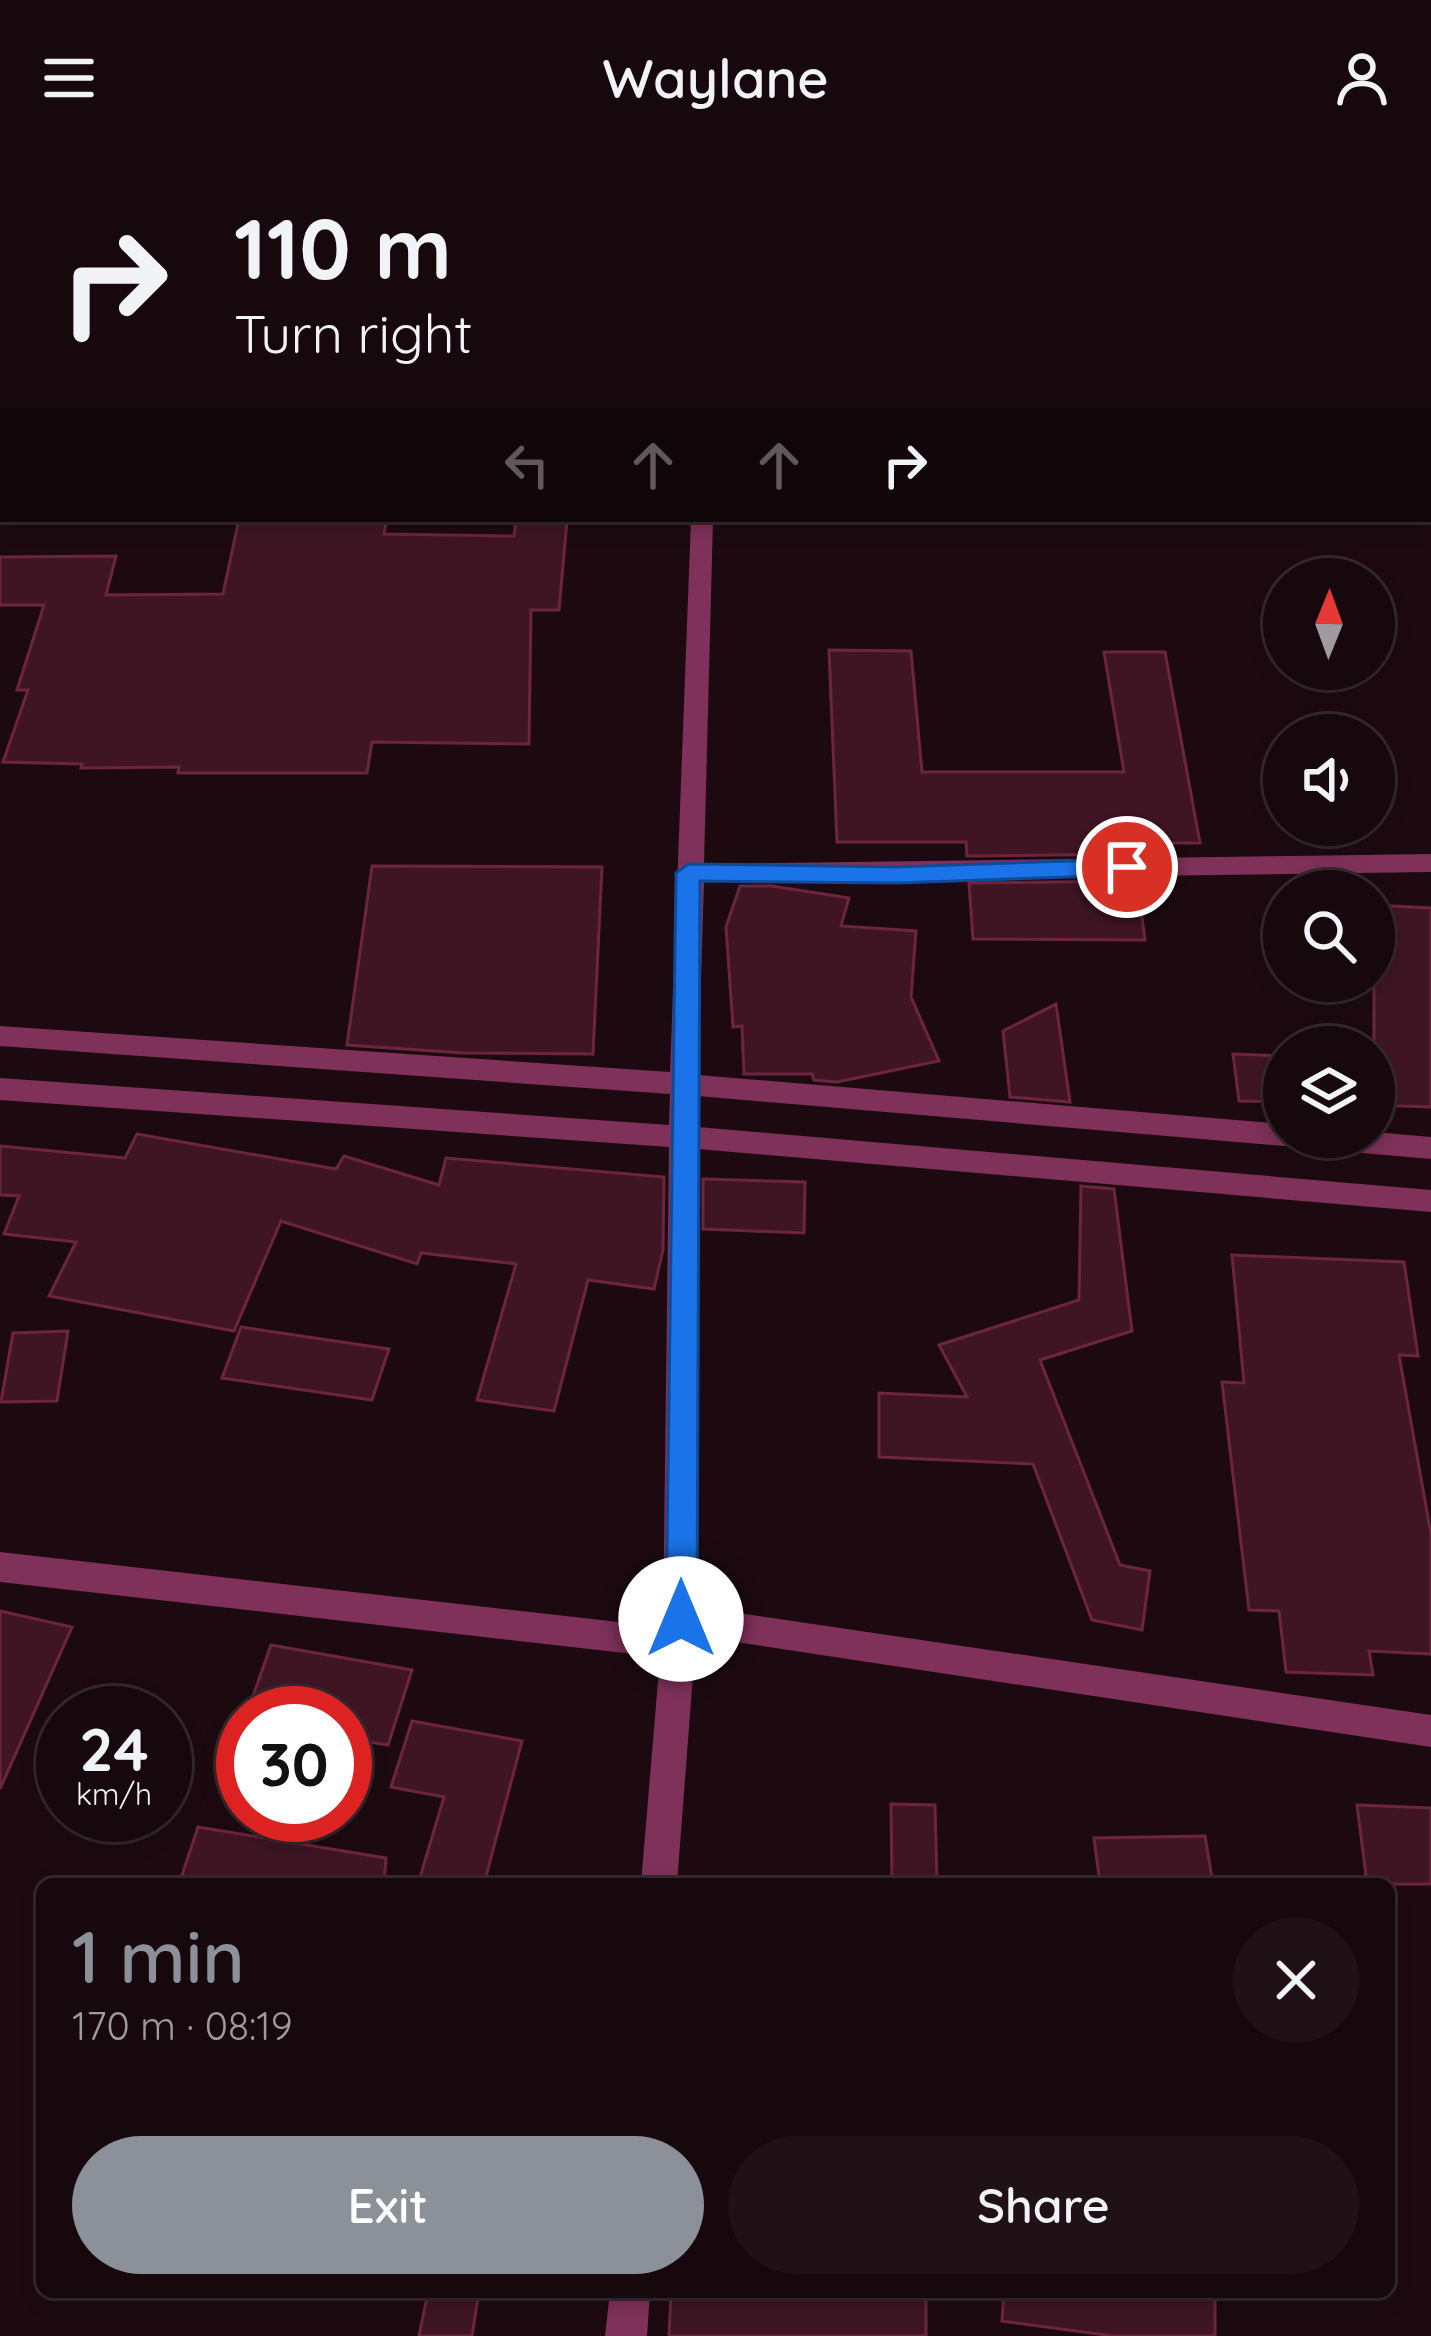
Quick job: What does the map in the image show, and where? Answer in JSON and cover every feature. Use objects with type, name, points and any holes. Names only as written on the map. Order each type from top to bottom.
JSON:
[{"type":"street","points":[[659,1878],[679,1632],[688,873],[702,522]]},
{"type":"street","points":[[688,873],[896,875],[1220,864],[1431,863]]},
{"type":"street","points":[[0,1036],[684,1084],[1263,1133]]},
{"type":"street","points":[[0,1089],[683,1137],[1431,1201]]},
{"type":"street","points":[[1395,1145],[1431,1148]]},
{"type":"street","points":[[0,1568],[679,1632],[1431,1731]]},
{"type":"street","points":[[626,2336],[629,2298]]},
{"type":"building","points":[[238,522],[386,522],[384,534],[514,536],[516,522],[567,522],[559,610],[531,610],[529,744],[372,742],[367,773],[178,773],[179,767],[81,768],[82,764],[3,762],[28,690],[17,690],[44,605],[0,605],[0,557],[116,556],[106,595],[223,594]]},
{"type":"building","points":[[829,650],[911,651],[922,772],[1124,772],[1104,652],[1165,652],[1200,843],[1132,843],[1133,854],[967,856],[966,842],[837,842]]},
{"type":"building","points":[[372,866],[602,867],[593,1054],[464,1053],[347,1045]]},
{"type":"building","points":[[1137,881],[1145,940],[973,939],[969,883]]},
{"type":"building","points":[[740,886],[849,898],[841,926],[916,931],[911,997],[939,1061],[837,1082],[814,1080],[812,1074],[744,1074],[742,1026],[733,1027],[726,927]]},
{"type":"building","points":[[1395,906],[1431,908],[1431,1107],[1395,1106],[1395,1026],[1374,1026],[1374,1002],[1395,1002]]},
{"type":"building","points":[[1056,1004],[1070,1102],[1010,1097],[1003,1031]]},
{"type":"building","points":[[1233,1054],[1263,1055],[1263,1102],[1239,1101]]},
{"type":"building","points":[[137,1134],[336,1169],[344,1156],[439,1185],[446,1158],[664,1177],[663,1250],[654,1289],[588,1280],[554,1411],[477,1400],[516,1264],[421,1253],[417,1264],[281,1221],[234,1331],[49,1296],[76,1242],[4,1234],[19,1196],[0,1195],[0,1146],[125,1158]]},
{"type":"building","points":[[703,1179],[805,1182],[804,1233],[703,1229]]},
{"type":"building","points":[[1081,1186],[1114,1189],[1132,1331],[1040,1360],[1120,1565],[1150,1571],[1142,1630],[1092,1620],[1033,1464],[879,1457],[879,1393],[967,1397],[939,1345],[1079,1300]]},
{"type":"building","points":[[1232,1255],[1404,1262],[1418,1356],[1399,1355],[1431,1534],[1431,1654],[1369,1651],[1373,1675],[1286,1672],[1279,1611],[1249,1610],[1222,1382],[1244,1383]]},
{"type":"building","points":[[241,1327],[389,1349],[372,1400],[222,1378]]},
{"type":"building","points":[[68,1331],[57,1401],[1,1402],[13,1333]]},
{"type":"building","points":[[0,1611],[72,1627],[46,1686],[36,1686],[36,1708],[0,1789]]},
{"type":"building","points":[[271,1645],[412,1670],[388,1745],[372,1742],[372,1686],[257,1686]]},
{"type":"building","points":[[412,1721],[522,1741],[486,1878],[420,1878],[444,1797],[391,1787]]},
{"type":"building","points":[[891,1804],[935,1805],[937,1878],[892,1878]]},
{"type":"building","points":[[1357,1805],[1431,1808],[1431,1884],[1366,1878]]},
{"type":"building","points":[[198,1827],[216,1830],[216,1842],[289,1842],[386,1858],[384,1878],[181,1878]]},
{"type":"building","points":[[1205,1836],[1212,1878],[1099,1878],[1094,1838]]},
{"type":"building","points":[[427,2298],[478,2298],[472,2336],[419,2336]]},
{"type":"building","points":[[671,2298],[926,2298],[926,2336],[669,2336]]},
{"type":"building","points":[[1004,2298],[1215,2298],[1215,2336],[1113,2336],[1002,2321]]},
{"type":"route","points":[[681,1619],[688,873],[896,875],[1127,867]]}]
